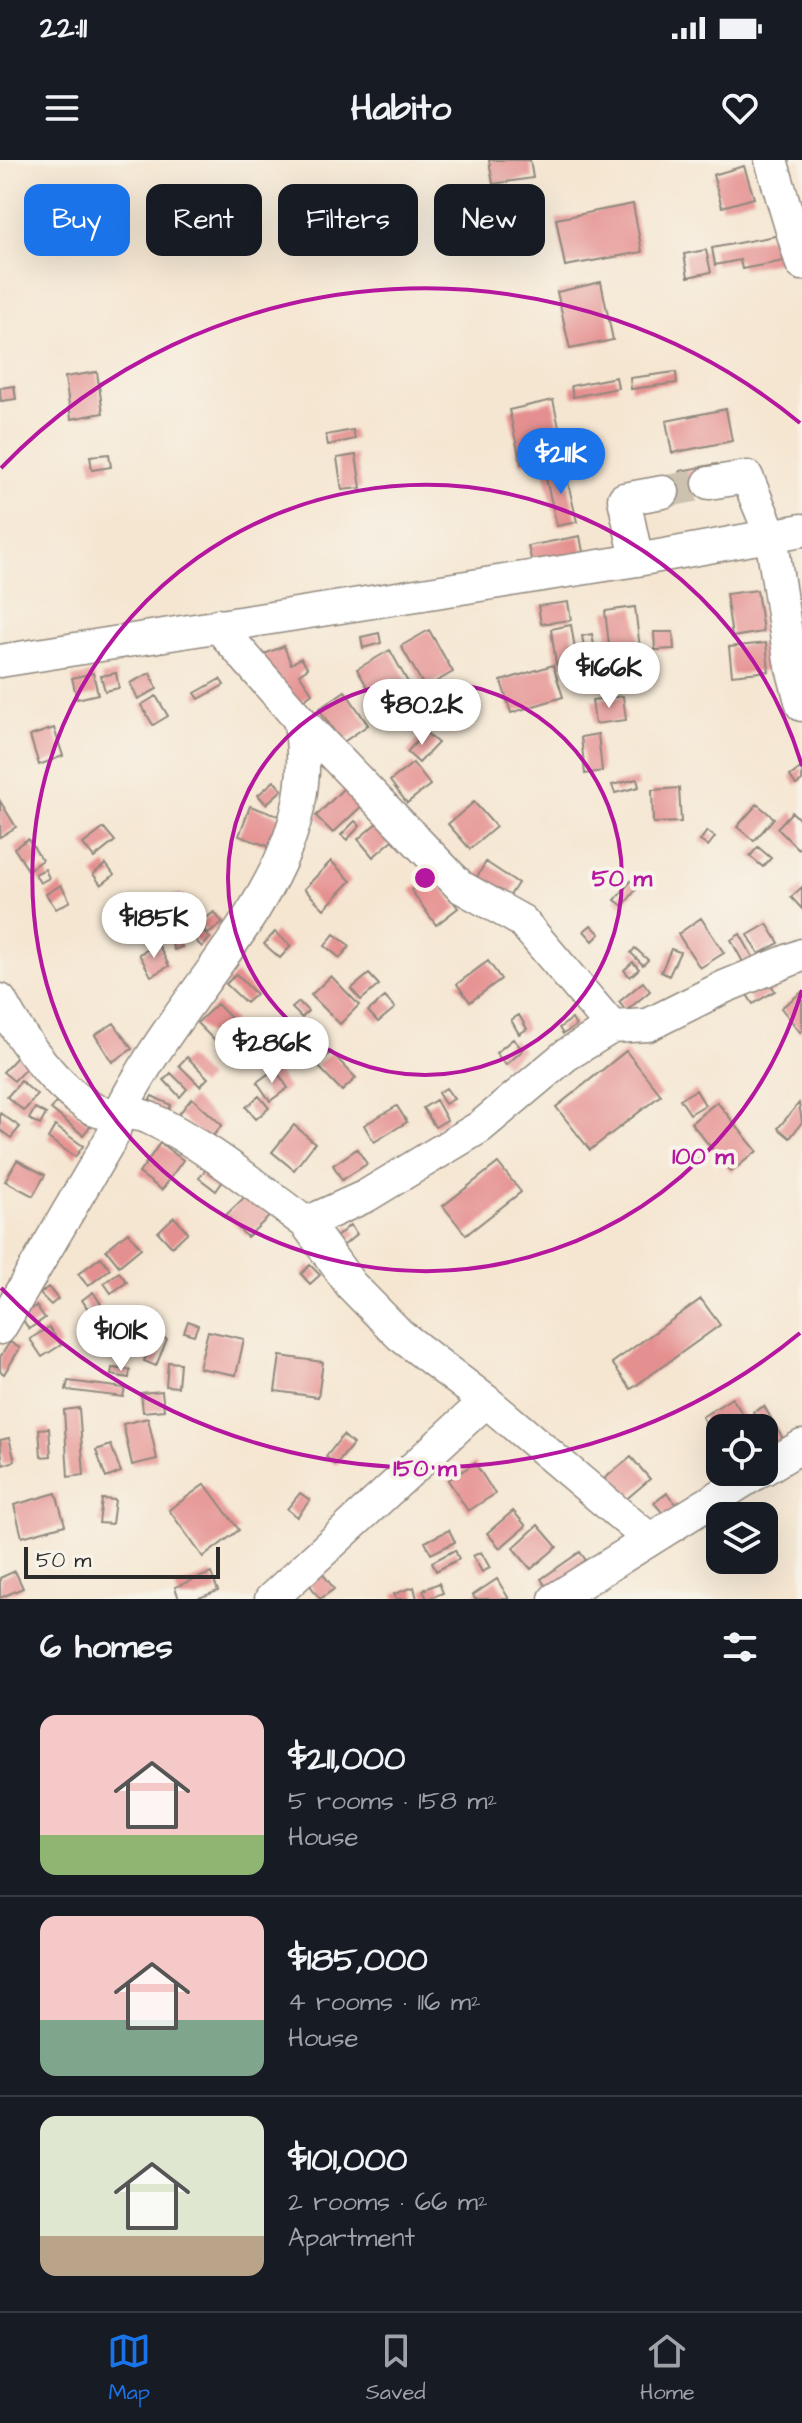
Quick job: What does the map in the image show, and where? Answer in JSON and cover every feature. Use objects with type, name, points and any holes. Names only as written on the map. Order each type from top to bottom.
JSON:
[{"type":"street","points":[[771,160],[802,264]]},
{"type":"street","points":[[709,483],[747,477],[786,533],[790,660],[802,705]]},
{"type":"street","points":[[637,560],[624,499],[663,492]]},
{"type":"street","points":[[0,661],[637,560],[786,533]]},
{"type":"street","points":[[217,625],[299,719],[461,887],[522,921],[612,1027]]},
{"type":"street","points":[[0,1328],[113,1135],[118,1113],[164,1037],[260,906],[297,823],[304,742],[299,719]]},
{"type":"street","points":[[306,1223],[366,1196],[480,1127],[566,1055],[612,1027],[648,1025],[724,987],[802,955]]},
{"type":"street","points":[[0,1000],[35,1051],[70,1092],[98,1111],[147,1116],[231,1169],[306,1223],[351,1285],[400,1335],[486,1401],[648,1538]]},
{"type":"street","points":[[271,1599],[486,1401]]},
{"type":"street","points":[[778,1461],[802,1446]]},
{"type":"street","points":[[555,1599],[735,1486]]},
{"type":"building","points":[[489,160],[530,160],[533,178],[493,184]]},
{"type":"building","points":[[744,166],[754,198],[722,207],[713,175]]},
{"type":"building","points":[[633,204],[642,252],[565,266],[556,219]]},
{"type":"building","points":[[780,235],[784,261],[742,269],[740,260],[715,265],[712,248]]},
{"type":"building","points":[[706,250],[711,272],[688,277],[684,254]]},
{"type":"building","points":[[601,282],[613,340],[570,349],[557,292]]},
{"type":"building","points":[[97,372],[103,413],[71,419],[65,377]]},
{"type":"building","points":[[676,372],[677,383],[631,389],[630,378]]},
{"type":"building","points":[[616,377],[618,388],[573,397],[571,386]]},
{"type":"building","points":[[14,386],[16,399],[1,401],[0,388]]},
{"type":"building","points":[[553,400],[565,454],[521,464],[509,410]]},
{"type":"building","points":[[726,409],[732,441],[672,453],[666,421]]},
{"type":"building","points":[[353,430],[355,439],[328,445],[326,435]]},
{"type":"building","points":[[109,454],[111,467],[92,470],[90,456]]},
{"type":"building","points":[[356,455],[361,488],[342,490],[337,458]]},
{"type":"building","points":[[717,464],[722,489],[685,497],[680,471]]},
{"type":"building","points":[[564,465],[577,522],[557,526],[544,470]]},
{"type":"building","points":[[580,536],[583,552],[532,563],[528,546]]},
{"type":"building","points":[[757,590],[763,632],[732,637],[726,594]]},
{"type":"building","points":[[568,602],[571,620],[541,624],[538,606]]},
{"type":"building","points":[[635,607],[640,649],[610,653],[605,611]]},
{"type":"building","points":[[571,625],[577,661],[556,664],[551,629]]},
{"type":"building","points":[[429,630],[453,672],[425,688],[401,646]]},
{"type":"building","points":[[654,632],[673,632],[674,649],[655,650]]},
{"type":"building","points":[[379,633],[381,643],[363,648],[361,637]]},
{"type":"building","points":[[592,634],[596,656],[586,658],[582,636]]},
{"type":"building","points":[[766,643],[769,671],[732,675],[729,647]]},
{"type":"building","points":[[284,646],[291,664],[301,658],[308,668],[299,674],[312,693],[297,705],[257,657]]},
{"type":"building","points":[[390,650],[410,686],[377,704],[357,669]]},
{"type":"building","points":[[621,662],[625,682],[613,685],[609,665]]},
{"type":"building","points":[[553,665],[563,697],[511,713],[501,681]]},
{"type":"building","points":[[93,673],[98,694],[77,699],[72,678]]},
{"type":"building","points":[[116,673],[119,688],[105,691],[101,676]]},
{"type":"building","points":[[150,673],[157,689],[138,699],[130,683]]},
{"type":"building","points":[[220,679],[224,685],[199,699],[195,693]]},
{"type":"building","points":[[345,691],[368,725],[342,743],[319,709]]},
{"type":"building","points":[[156,696],[168,716],[153,725],[141,705]]},
{"type":"building","points":[[623,696],[626,720],[595,724],[592,700]]},
{"type":"building","points":[[54,728],[63,756],[39,765],[30,736]]},
{"type":"building","points":[[425,732],[438,743],[419,763],[407,752]]},
{"type":"building","points":[[598,734],[602,771],[585,774],[581,737]]},
{"type":"building","points":[[413,763],[430,785],[407,803],[390,781]]},
{"type":"building","points":[[802,767],[802,781],[796,785],[790,776]]},
{"type":"building","points":[[637,779],[639,787],[615,793],[612,785]]},
{"type":"building","points":[[274,781],[282,790],[266,804],[258,795]]},
{"type":"building","points":[[349,783],[367,801],[333,833],[316,816]]},
{"type":"building","points":[[679,788],[681,822],[653,823],[652,790]]},
{"type":"building","points":[[0,801],[16,827],[0,837]]},
{"type":"building","points":[[474,802],[496,827],[470,849],[448,824]]},
{"type":"building","points":[[757,804],[774,818],[754,841],[737,827]]},
{"type":"building","points":[[250,806],[284,818],[273,848],[239,836]]},
{"type":"building","points":[[792,812],[802,822],[802,845],[798,849],[777,828]]},
{"type":"building","points":[[355,821],[360,826],[347,840],[341,835]]},
{"type":"building","points":[[378,822],[393,840],[373,857],[358,839]]},
{"type":"building","points":[[104,828],[115,841],[94,858],[83,844]]},
{"type":"building","points":[[707,831],[715,837],[708,846],[700,841]]},
{"type":"building","points":[[28,839],[42,860],[28,870],[14,848]]},
{"type":"building","points":[[758,847],[771,858],[763,867],[750,856]]},
{"type":"building","points":[[331,861],[351,881],[324,909],[304,889]]},
{"type":"building","points":[[486,862],[518,883],[507,900],[475,880]]},
{"type":"building","points":[[106,864],[114,875],[101,885],[93,874]]},
{"type":"building","points":[[45,869],[49,878],[40,883],[35,874]]},
{"type":"building","points":[[433,874],[458,908],[436,925],[411,890]]},
{"type":"building","points":[[631,881],[638,887],[623,906],[615,900]]},
{"type":"building","points":[[61,885],[70,901],[56,909],[46,894]]},
{"type":"building","points":[[802,887],[802,909],[791,897]]},
{"type":"building","points":[[180,894],[185,904],[177,908],[172,897]]},
{"type":"building","points":[[214,912],[223,923],[208,934],[200,923]]},
{"type":"building","points":[[701,918],[724,953],[700,968],[678,934]]},
{"type":"building","points":[[767,924],[779,943],[759,954],[748,935]]},
{"type":"building","points":[[197,925],[210,938],[202,947],[189,934]]},
{"type":"building","points":[[591,925],[600,934],[593,941],[584,931]]},
{"type":"building","points":[[275,932],[291,946],[280,958],[264,944]]},
{"type":"building","points":[[334,934],[350,946],[340,958],[325,946]]},
{"type":"building","points":[[740,934],[754,959],[744,964],[731,940]]},
{"type":"building","points":[[178,936],[182,947],[174,950],[170,939]]},
{"type":"building","points":[[158,944],[169,966],[151,976],[139,954]]},
{"type":"building","points":[[635,948],[648,960],[643,965],[631,953]]},
{"type":"building","points":[[671,949],[680,952],[669,976],[661,972]]},
{"type":"building","points":[[488,961],[501,979],[470,1002],[457,984]]},
{"type":"building","points":[[633,962],[639,969],[630,977],[624,970]]},
{"type":"building","points":[[236,974],[256,994],[246,1003],[226,984]]},
{"type":"building","points":[[369,974],[379,985],[361,1000],[351,989]]},
{"type":"building","points":[[331,976],[359,1005],[340,1024],[311,995]]},
{"type":"building","points":[[768,980],[775,991],[753,1004],[746,993]]},
{"type":"building","points":[[643,982],[650,991],[626,1011],[619,1002]]},
{"type":"building","points":[[802,992],[802,1031],[800,1032],[781,1008]]},
{"type":"building","points":[[385,997],[395,1008],[378,1022],[368,1011]]},
{"type":"building","points":[[299,1002],[308,1011],[302,1018],[292,1008]]},
{"type":"building","points":[[217,1004],[234,1021],[214,1040],[197,1023]]},
{"type":"building","points":[[519,1015],[527,1029],[519,1034],[511,1020]]},
{"type":"building","points":[[572,1019],[576,1026],[563,1034],[559,1028]]},
{"type":"building","points":[[114,1023],[132,1049],[112,1062],[95,1035]]},
{"type":"building","points":[[513,1039],[523,1050],[506,1065],[496,1053]]},
{"type":"building","points":[[626,1051],[661,1095],[590,1150],[556,1107]]},
{"type":"building","points":[[331,1052],[356,1078],[342,1091],[317,1065]]},
{"type":"building","points":[[19,1055],[29,1065],[14,1081],[3,1072]]},
{"type":"building","points":[[187,1057],[208,1078],[200,1086],[179,1065]]},
{"type":"building","points":[[275,1069],[288,1088],[270,1101],[257,1082]]},
{"type":"building","points":[[171,1073],[187,1089],[180,1097],[164,1080]]},
{"type":"building","points":[[21,1081],[37,1095],[24,1111],[7,1097]]},
{"type":"building","points":[[446,1088],[454,1099],[445,1104],[438,1093]]},
{"type":"building","points":[[696,1090],[705,1105],[690,1114],[680,1099]]},
{"type":"building","points":[[152,1096],[171,1105],[167,1114],[147,1105]]},
{"type":"building","points":[[259,1096],[269,1108],[256,1119],[246,1107]]},
{"type":"building","points":[[192,1098],[222,1125],[209,1141],[178,1115]]},
{"type":"building","points":[[59,1099],[91,1125],[83,1135],[51,1109]]},
{"type":"building","points":[[436,1100],[447,1120],[435,1127],[423,1108]]},
{"type":"building","points":[[717,1102],[757,1151],[731,1172],[691,1123]]},
{"type":"building","points":[[799,1103],[802,1122],[790,1138],[778,1128]]},
{"type":"building","points":[[397,1106],[407,1122],[374,1142],[364,1125]]},
{"type":"building","points":[[35,1108],[46,1114],[40,1125],[29,1119]]},
{"type":"building","points":[[0,1113],[20,1127],[11,1138],[0,1130]]},
{"type":"building","points":[[294,1125],[315,1143],[294,1170],[272,1152]]},
{"type":"building","points":[[55,1126],[83,1146],[75,1157],[48,1138]]},
{"type":"building","points":[[160,1143],[183,1160],[162,1190],[139,1173]]},
{"type":"building","points":[[357,1149],[367,1164],[342,1180],[333,1165]]},
{"type":"building","points":[[17,1160],[45,1175],[33,1196],[5,1181]]},
{"type":"building","points":[[498,1163],[521,1192],[466,1235],[443,1206]]},
{"type":"building","points":[[207,1168],[223,1181],[216,1191],[199,1178]]},
{"type":"building","points":[[249,1193],[270,1216],[247,1237],[226,1215]]},
{"type":"building","points":[[174,1217],[188,1232],[172,1247],[158,1232]]},
{"type":"building","points":[[350,1225],[357,1234],[342,1247],[334,1239]]},
{"type":"building","points":[[128,1232],[141,1248],[119,1266],[106,1250]]},
{"type":"building","points":[[101,1257],[110,1269],[88,1286],[78,1274]]},
{"type":"building","points":[[310,1265],[320,1275],[310,1284],[301,1274]]},
{"type":"building","points":[[119,1272],[127,1282],[111,1293],[104,1283]]},
{"type":"building","points":[[48,1287],[58,1299],[51,1305],[40,1294]]},
{"type":"building","points":[[93,1292],[101,1304],[90,1312],[82,1300]]},
{"type":"building","points":[[701,1299],[720,1325],[631,1389],[612,1363]]},
{"type":"building","points":[[36,1306],[45,1318],[29,1329],[21,1317]]},
{"type":"building","points":[[123,1314],[136,1325],[120,1345],[107,1334]]},
{"type":"building","points":[[188,1321],[198,1325],[194,1335],[184,1332]]},
{"type":"building","points":[[49,1327],[61,1345],[42,1357],[30,1339]]},
{"type":"building","points":[[208,1331],[244,1339],[236,1375],[199,1368]]},
{"type":"building","points":[[154,1334],[167,1339],[156,1366],[144,1361]]},
{"type":"building","points":[[10,1342],[20,1348],[4,1374],[0,1371],[0,1357]]},
{"type":"building","points":[[280,1356],[323,1362],[318,1397],[275,1391]]},
{"type":"building","points":[[168,1362],[180,1363],[178,1387],[166,1386]]},
{"type":"building","points":[[112,1368],[130,1370],[129,1378],[111,1375]]},
{"type":"building","points":[[68,1381],[125,1388],[123,1397],[66,1390]]},
{"type":"building","points":[[162,1391],[164,1410],[143,1412],[141,1393]]},
{"type":"building","points":[[732,1398],[743,1414],[707,1414]]},
{"type":"building","points":[[764,1406],[769,1414],[754,1414]]},
{"type":"building","points":[[79,1408],[84,1475],[68,1477],[64,1410]]},
{"type":"building","points":[[148,1418],[157,1459],[132,1465],[123,1424]]},
{"type":"building","points":[[49,1428],[51,1456],[41,1457],[39,1429]]},
{"type":"building","points":[[343,1435],[353,1444],[336,1465],[326,1457]]},
{"type":"building","points":[[9,1438],[15,1461],[3,1465],[0,1440]]},
{"type":"building","points":[[111,1445],[121,1472],[106,1478],[96,1450]]},
{"type":"building","points":[[631,1457],[650,1479],[623,1502],[604,1479]]},
{"type":"building","points":[[475,1463],[495,1494],[468,1511],[448,1480]]},
{"type":"building","points":[[205,1484],[239,1530],[203,1557],[169,1510]]},
{"type":"building","points":[[56,1493],[65,1525],[22,1537],[14,1505]]},
{"type":"building","points":[[300,1493],[310,1500],[297,1517],[287,1509]]},
{"type":"building","points":[[667,1493],[679,1508],[667,1518],[654,1503]]},
{"type":"building","points":[[102,1499],[115,1500],[112,1524],[99,1523]]},
{"type":"building","points":[[513,1511],[526,1526],[500,1548],[487,1533]]},
{"type":"building","points":[[538,1525],[557,1547],[531,1569],[513,1548]]},
{"type":"building","points":[[449,1530],[455,1542],[431,1554],[425,1542]]},
{"type":"building","points":[[455,1550],[459,1559],[436,1571],[432,1562]]},
{"type":"building","points":[[481,1552],[490,1568],[482,1572],[473,1556]]},
{"type":"building","points":[[580,1552],[592,1569],[552,1595],[541,1579]]},
{"type":"building","points":[[15,1571],[23,1588],[0,1598],[0,1578]]},
{"type":"building","points":[[321,1571],[334,1589],[320,1599],[307,1581]]},
{"type":"building","points":[[211,1573],[218,1591],[196,1599],[179,1599],[175,1587]]},
{"type":"building","points":[[497,1579],[509,1599],[475,1599],[473,1595]]},
{"type":"building","points":[[439,1583],[443,1593],[427,1599],[423,1590]]},
{"type":"building","points":[[414,1587],[417,1599],[396,1599],[394,1594]]},
{"type":"tunnel","points":[[663,492],[709,483]]}]
